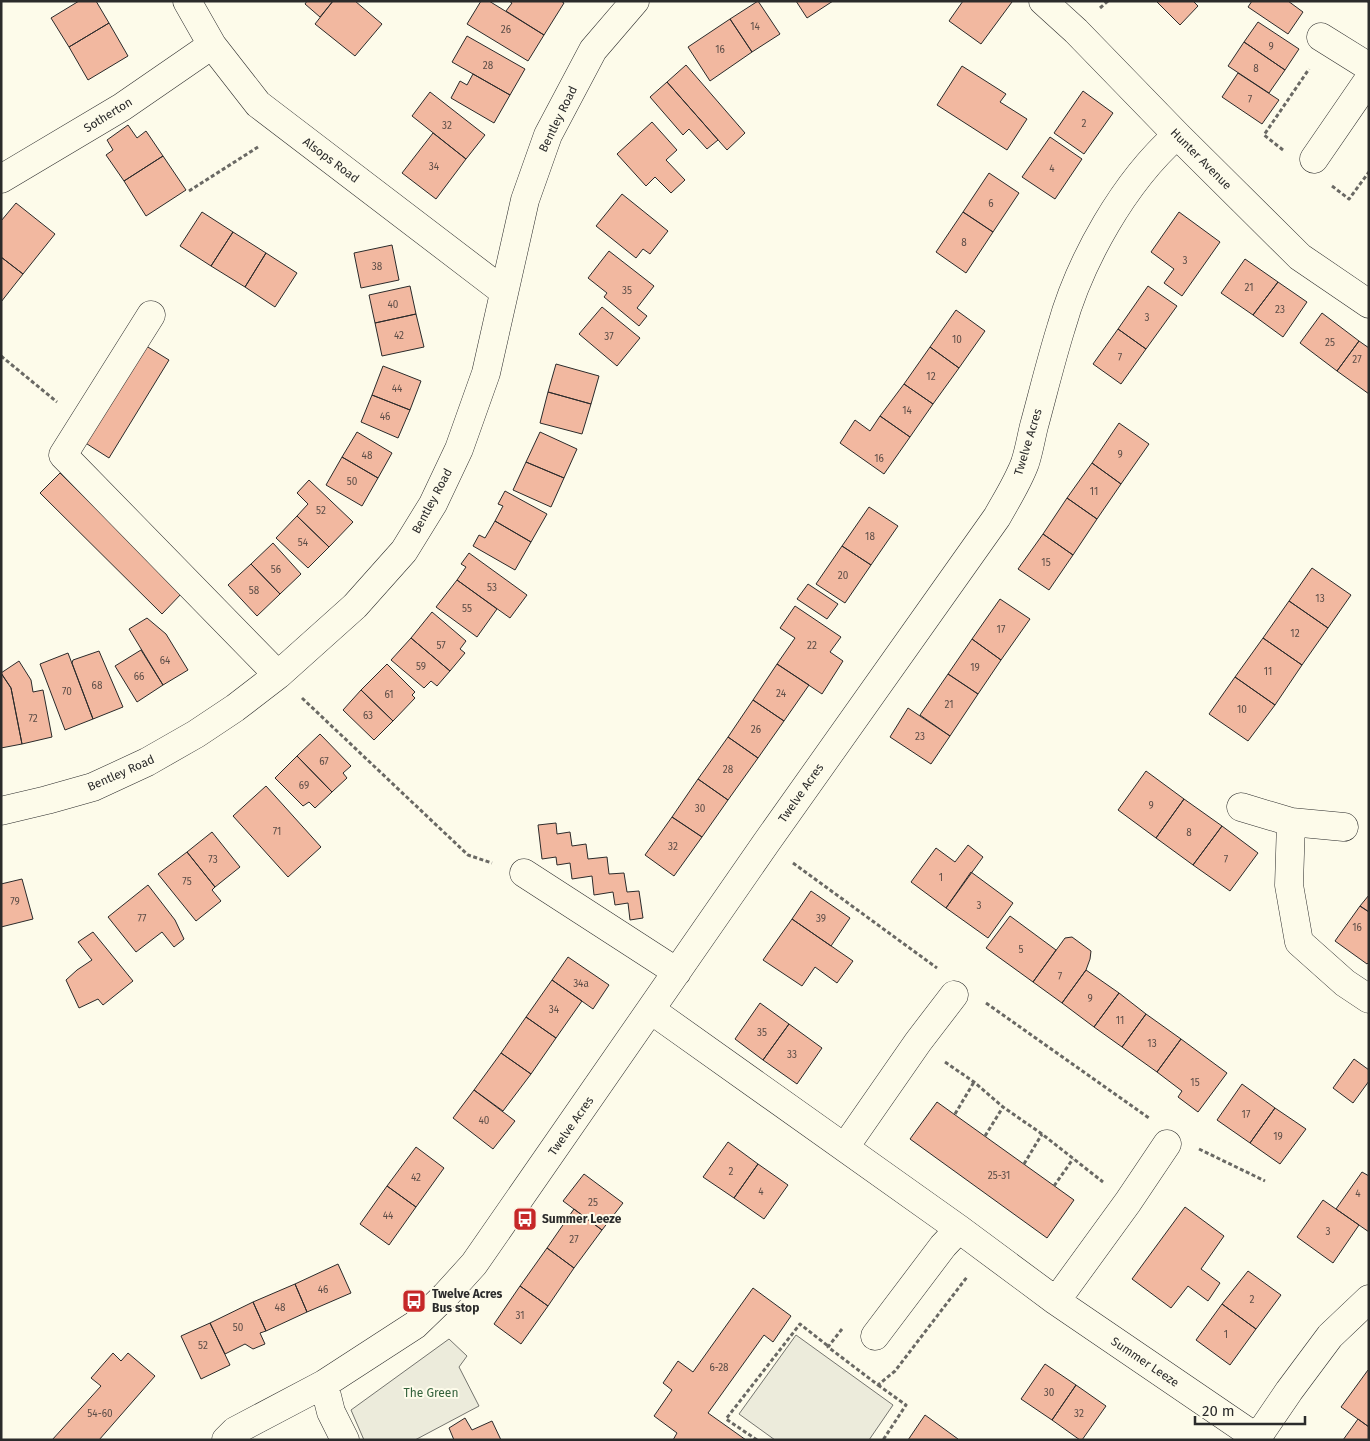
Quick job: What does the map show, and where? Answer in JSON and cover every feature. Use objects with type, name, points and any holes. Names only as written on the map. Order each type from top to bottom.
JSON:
[{"type":"street","name":"Alsops Road","points":[[187,1],[212,45],[258,104],[503,291]]},
{"type":"street","name":"Bentley Road","points":[[1,811],[93,787],[147,762],[196,734],[235,708],[278,675],[355,606],[404,551],[433,504],[459,449],[486,374],[503,291],[525,200],[548,134],[593,50],[635,1]]},
{"type":"street","name":"Hunter Avenue","points":[[1044,1],[1300,257],[1369,304]]},
{"type":"street","points":[[1321,37],[1369,67]]},
{"type":"street","name":"Sotherton","points":[[1,179],[122,107],[212,45]]},
{"type":"street","points":[[1314,159],[1369,79]]},
{"type":"street","name":"Twelve Acres","points":[[226,1440],[235,1431],[324,1384],[415,1325],[474,1264],[766,843],[997,517],[1025,463],[1061,326],[1089,254],[1113,212],[1164,146],[1177,135]]},
{"type":"street","points":[[151,315],[63,455],[278,675]]},
{"type":"street","points":[[1241,807],[1291,822],[1344,827]]},
{"type":"street","points":[[1291,822],[1289,885],[1299,942],[1344,983],[1369,999]]},
{"type":"street","points":[[524,874],[677,972]]},
{"type":"street","points":[[845,1147],[918,1042],[958,990]]},
{"type":"street","name":"Summer Leeze","points":[[650,1010],[845,1147],[1056,1301],[1259,1439]]},
{"type":"street","points":[[1056,1301],[1172,1141]]},
{"type":"street","points":[[876,1336],[943,1246],[959,1229]]},
{"type":"street","points":[[1259,1439],[1288,1391],[1330,1336],[1369,1299]]},
{"type":"street","points":[[324,1384],[332,1412],[345,1440]]},
{"type":"path","points":[[188,191],[288,127]]},
{"type":"path","points":[[1,356],[83,424]]},
{"type":"path","points":[[278,675],[468,855],[524,874]]},
{"type":"path","points":[[766,843],[958,990],[1172,1141],[1265,1181]]},
{"type":"path","points":[[918,1042],[974,1082],[1003,1107],[1042,1134],[1072,1159],[1054,1186]]},
{"type":"path","points":[[955,1114],[974,1082]]},
{"type":"path","points":[[985,1136],[1003,1107]]},
{"type":"path","points":[[1024,1164],[1042,1134]]},
{"type":"path","points":[[757,1440],[726,1419],[800,1324],[828,1346]]},
{"type":"path","points":[[878,1385],[906,1405],[884,1440]]},
{"type":"green space","points":[[796,1335],[893,1405],[869,1440],[775,1440],[739,1414]]},
{"type":"green space","name":"The Green","points":[[449,1339],[467,1356],[459,1367],[479,1406],[415,1440],[364,1440],[351,1410]]},
{"type":"building","points":[[79,1],[96,1],[109,23],[69,47],[51,18]]},
{"type":"building","points":[[307,1],[333,1],[320,17],[305,4]]},
{"type":"building","points":[[333,1],[355,1],[382,24],[355,56],[315,24]]},
{"type":"building","points":[[481,1],[489,1],[544,35],[528,61],[467,24]]},
{"type":"building","points":[[509,1],[561,1],[564,3],[544,35],[506,11],[512,3]]},
{"type":"building","points":[[758,1],[780,34],[752,52],[730,19]]},
{"type":"building","points":[[796,1],[833,1],[807,18]]},
{"type":"building","points":[[963,1],[1012,2],[981,44],[949,21]]},
{"type":"building","points":[[1156,1],[1193,1],[1198,6],[1180,25]]},
{"type":"building","points":[[1252,1],[1288,1],[1303,12],[1288,34],[1248,7]]},
{"type":"building","points":[[730,19],[752,52],[710,81],[688,47]]},
{"type":"building","points":[[1258,22],[1299,49],[1285,70],[1244,42]]},
{"type":"building","points":[[109,23],[128,56],[88,80],[69,47]]},
{"type":"building","points":[[467,36],[525,69],[510,95],[452,62]]},
{"type":"building","points":[[1244,42],[1285,70],[1269,93],[1228,66]]},
{"type":"building","points":[[686,65],[745,133],[727,150],[667,82]]},
{"type":"building","points":[[962,66],[1006,94],[1000,102],[1027,119],[1007,150],[937,105]]},
{"type":"building","points":[[1238,73],[1279,100],[1262,124],[1222,97]]},
{"type":"building","points":[[473,74],[510,95],[494,123],[451,98],[460,81],[467,85]]},
{"type":"building","points":[[667,82],[718,140],[707,149],[689,129],[683,135],[650,97]]},
{"type":"building","points":[[1083,91],[1113,113],[1084,154],[1054,133]]},
{"type":"building","points":[[430,92],[485,135],[466,159],[412,116]]},
{"type":"building","points":[[652,122],[677,150],[666,160],[685,180],[671,193],[655,177],[646,186],[617,154]]},
{"type":"building","points":[[128,125],[137,138],[146,131],[163,156],[124,181],[106,155],[113,150],[107,140]]},
{"type":"building","points":[[433,133],[466,159],[436,199],[402,173]]},
{"type":"building","points":[[1050,137],[1082,159],[1055,199],[1022,177]]},
{"type":"building","points":[[163,156],[186,190],[146,216],[124,181]]},
{"type":"building","points":[[989,173],[1019,193],[993,232],[963,212]]},
{"type":"building","points":[[622,194],[668,231],[650,254],[643,249],[636,258],[596,226]]},
{"type":"building","points":[[16,203],[55,234],[23,274],[1,257],[1,221]]},
{"type":"building","points":[[202,212],[233,232],[211,266],[180,246]]},
{"type":"building","points":[[963,212],[993,232],[966,273],[936,252]]},
{"type":"building","points":[[1179,212],[1220,242],[1182,296],[1164,283],[1174,269],[1151,252]]},
{"type":"building","points":[[233,232],[266,253],[245,287],[211,266]]},
{"type":"building","points":[[392,245],[399,280],[361,288],[354,253]]},
{"type":"building","points":[[609,251],[654,286],[637,308],[647,316],[639,326],[604,297],[607,293],[588,278]]},
{"type":"building","points":[[266,253],[297,273],[275,307],[245,287]]},
{"type":"building","points":[[1,257],[23,274],[1,302]]},
{"type":"building","points":[[1245,259],[1278,282],[1253,315],[1221,293]]},
{"type":"building","points":[[1278,282],[1307,302],[1283,337],[1253,315]]},
{"type":"building","points":[[410,286],[416,314],[375,323],[369,295]]},
{"type":"building","points":[[1148,286],[1177,306],[1146,349],[1118,329]]},
{"type":"building","points":[[602,307],[640,338],[617,366],[579,334]]},
{"type":"building","points":[[956,310],[985,331],[959,368],[930,347]]},
{"type":"building","points":[[1322,313],[1359,341],[1337,371],[1300,343]]},
{"type":"building","points":[[416,314],[424,347],[382,356],[375,323]]},
{"type":"building","points":[[1118,329],[1146,349],[1121,384],[1093,364]]},
{"type":"building","points":[[1359,341],[1369,348],[1369,394],[1337,371]]},
{"type":"building","points":[[143,344],[169,360],[109,458],[84,442]]},
{"type":"building","points":[[930,347],[959,368],[933,404],[904,384]]},
{"type":"building","points":[[556,364],[599,376],[591,404],[548,392]]},
{"type":"building","points":[[383,366],[421,381],[410,410],[372,395]]},
{"type":"building","points":[[904,384],[933,404],[910,437],[880,416]]},
{"type":"building","points":[[548,392],[591,404],[582,434],[540,423]]},
{"type":"building","points":[[372,395],[410,410],[398,438],[361,422]]},
{"type":"building","points":[[880,416],[910,437],[884,474],[840,443],[855,420],[870,431]]},
{"type":"building","points":[[1119,423],[1149,444],[1121,484],[1092,463]]},
{"type":"building","points":[[357,432],[392,453],[378,478],[342,457]]},
{"type":"building","points":[[540,432],[577,449],[564,478],[526,462]]},
{"type":"building","points":[[342,457],[378,478],[362,506],[326,485]]},
{"type":"building","points":[[526,462],[564,478],[551,507],[513,490]]},
{"type":"building","points":[[1092,463],[1121,484],[1097,519],[1067,498]]},
{"type":"building","points":[[60,473],[182,593],[162,614],[40,493]]},
{"type":"building","points":[[309,480],[353,522],[329,547],[297,516],[308,504],[297,493]]},
{"type":"building","points":[[505,491],[547,514],[531,542],[495,521],[503,506],[498,504]]},
{"type":"building","points":[[1067,498],[1097,519],[1073,555],[1043,534]]},
{"type":"building","points":[[869,507],[898,526],[871,565],[842,546]]},
{"type":"building","points":[[297,516],[329,547],[308,568],[276,538]]},
{"type":"building","points":[[495,521],[531,542],[515,570],[473,546],[479,535],[485,538]]},
{"type":"building","points":[[1043,534],[1073,555],[1049,590],[1018,569]]},
{"type":"building","points":[[273,543],[301,574],[280,594],[251,564]]},
{"type":"building","points":[[842,546],[871,565],[845,603],[816,584]]},
{"type":"building","points":[[469,553],[527,595],[510,618],[457,580],[466,567],[461,564]]},
{"type":"building","points":[[251,564],[280,594],[257,616],[228,585]]},
{"type":"building","points":[[1312,568],[1351,595],[1328,628],[1289,601]]},
{"type":"building","points":[[457,580],[497,609],[477,637],[436,607]]},
{"type":"building","points":[[808,584],[838,604],[827,619],[797,599]]},
{"type":"building","points":[[1000,599],[1030,619],[1001,660],[972,639]]},
{"type":"building","points":[[1289,601],[1328,628],[1302,665],[1263,638]]},
{"type":"building","points":[[795,606],[841,637],[830,652],[843,661],[822,694],[777,664],[795,638],[780,628]]},
{"type":"building","points":[[432,612],[466,641],[460,649],[465,653],[450,671],[411,638]]},
{"type":"building","points":[[147,618],[166,634],[188,670],[163,685],[129,629]]},
{"type":"building","points":[[411,638],[450,671],[437,686],[431,681],[424,688],[391,660]]},
{"type":"building","points":[[1263,638],[1302,665],[1275,705],[1235,677]]},
{"type":"building","points":[[972,639],[1001,660],[978,694],[948,674]]},
{"type":"building","points":[[141,650],[163,685],[137,702],[115,666]]},
{"type":"building","points":[[99,651],[123,707],[93,719],[72,663],[73,660]]},
{"type":"building","points":[[68,653],[93,719],[65,730],[40,664]]},
{"type":"building","points":[[19,661],[31,680],[33,692],[43,690],[52,737],[22,744],[11,688],[1,673]]},
{"type":"building","points":[[387,664],[415,692],[412,695],[415,698],[393,721],[361,690]]},
{"type":"building","points":[[777,664],[809,685],[784,721],[753,700]]},
{"type":"building","points":[[1,673],[11,688],[22,744],[1,748]]},
{"type":"building","points":[[948,674],[978,694],[950,736],[920,715]]},
{"type":"building","points":[[1235,677],[1275,705],[1248,741],[1209,714]]},
{"type":"building","points":[[361,690],[393,721],[374,740],[343,710]]},
{"type":"building","points":[[753,700],[784,721],[758,758],[728,737]]},
{"type":"building","points":[[908,708],[950,736],[931,764],[890,737]]},
{"type":"building","points":[[320,734],[351,766],[343,773],[347,778],[332,792],[297,756]]},
{"type":"building","points":[[728,737],[758,758],[728,800],[698,779]]},
{"type":"building","points":[[297,756],[332,792],[315,808],[309,802],[303,806],[275,778]]},
{"type":"building","points":[[1146,771],[1184,799],[1156,838],[1118,810]]},
{"type":"building","points":[[698,779],[728,800],[702,837],[672,817]]},
{"type":"building","points":[[266,786],[321,847],[288,877],[233,816]]},
{"type":"building","points":[[1184,799],[1222,826],[1193,865],[1156,838]]},
{"type":"building","points":[[672,817],[702,837],[674,876],[645,855]]},
{"type":"building","points":[[556,823],[557,834],[570,832],[572,846],[586,844],[588,859],[607,857],[609,874],[624,873],[627,892],[639,891],[643,918],[630,920],[628,903],[615,905],[613,892],[594,895],[592,876],[572,879],[570,863],[557,865],[556,857],[542,859],[538,825]]},
{"type":"building","points":[[1222,826],[1258,853],[1230,891],[1193,865]]},
{"type":"building","points":[[212,832],[240,867],[215,887],[187,852]]},
{"type":"building","points":[[968,845],[983,857],[946,908],[911,882],[936,848],[955,862]]},
{"type":"building","points":[[187,852],[215,887],[212,890],[221,901],[196,921],[158,874]]},
{"type":"building","points":[[971,872],[1013,903],[988,938],[946,908]]},
{"type":"building","points":[[22,879],[33,919],[1,927],[1,884]]},
{"type":"building","points":[[148,885],[175,920],[184,939],[174,947],[162,932],[136,952],[108,917]]},
{"type":"building","points":[[811,891],[850,918],[831,946],[792,919]]},
{"type":"building","points":[[1369,895],[1369,912],[1360,906]]},
{"type":"building","points":[[1360,906],[1369,912],[1369,962],[1367,964],[1335,941]]},
{"type":"building","points":[[1010,916],[1056,950],[1033,982],[986,948]]},
{"type":"building","points":[[792,919],[853,961],[837,983],[815,967],[802,986],[763,960]]},
{"type":"building","points":[[93,932],[133,981],[103,1005],[98,999],[79,1008],[66,980],[92,960],[78,942]]},
{"type":"building","points":[[1072,937],[1091,951],[1090,959],[1086,970],[1062,1003],[1033,982],[1065,938]]},
{"type":"building","points":[[568,957],[609,985],[593,1009],[552,980]]},
{"type":"building","points":[[1086,970],[1119,993],[1094,1027],[1062,1003]]},
{"type":"building","points":[[552,980],[582,1001],[556,1038],[526,1017]]},
{"type":"building","points":[[1119,993],[1146,1014],[1122,1047],[1094,1027]]},
{"type":"building","points":[[760,1003],[789,1024],[763,1060],[735,1039]]},
{"type":"building","points":[[1146,1014],[1181,1039],[1157,1072],[1122,1047]]},
{"type":"building","points":[[526,1017],[556,1038],[531,1074],[501,1053]]},
{"type":"building","points":[[789,1024],[822,1048],[797,1084],[763,1060]]},
{"type":"building","points":[[1181,1039],[1227,1073],[1198,1112],[1178,1097],[1182,1091],[1157,1072]]},
{"type":"building","points":[[501,1053],[531,1074],[503,1111],[474,1090]]},
{"type":"building","points":[[1354,1059],[1369,1070],[1369,1081],[1353,1103],[1333,1088]]},
{"type":"building","points":[[1242,1084],[1275,1108],[1250,1143],[1217,1120]]},
{"type":"building","points":[[474,1090],[515,1121],[493,1149],[453,1118]]},
{"type":"building","points":[[937,1102],[1074,1200],[1047,1238],[910,1139]]},
{"type":"building","points":[[1275,1108],[1306,1129],[1280,1164],[1250,1143]]},
{"type":"building","points":[[728,1142],[758,1164],[734,1198],[703,1177]]},
{"type":"building","points":[[416,1147],[444,1168],[416,1207],[387,1186]]},
{"type":"building","points":[[758,1164],[788,1185],[764,1219],[734,1198]]},
{"type":"building","points":[[1362,1172],[1369,1176],[1369,1232],[1336,1209]]},
{"type":"building","points":[[584,1174],[623,1203],[602,1230],[563,1201]]},
{"type":"building","points":[[387,1186],[416,1207],[389,1245],[360,1224]]},
{"type":"building","points":[[1323,1200],[1359,1225],[1333,1263],[1297,1237]]},
{"type":"building","points":[[1185,1207],[1224,1236],[1201,1269],[1220,1283],[1208,1301],[1188,1286],[1171,1308],[1132,1279]]},
{"type":"building","points":[[574,1209],[602,1230],[574,1268],[547,1248]]},
{"type":"building","points":[[547,1248],[574,1268],[548,1306],[520,1286]]},
{"type":"building","points":[[338,1264],[351,1293],[307,1312],[295,1284]]},
{"type":"building","points":[[1248,1271],[1281,1295],[1256,1329],[1222,1304]]},
{"type":"building","points":[[295,1284],[307,1312],[266,1331],[253,1302]]},
{"type":"building","points":[[520,1286],[548,1306],[521,1344],[494,1324]]},
{"type":"building","points":[[753,1288],[791,1316],[773,1342],[764,1335],[708,1413],[746,1440],[673,1440],[677,1433],[654,1416],[672,1390],[663,1383],[678,1361],[693,1372]]},
{"type":"building","points":[[253,1302],[266,1331],[260,1333],[265,1344],[253,1349],[245,1344],[225,1354],[210,1323]]},
{"type":"building","points":[[1222,1304],[1256,1329],[1230,1365],[1196,1340]]},
{"type":"building","points":[[210,1323],[230,1365],[201,1379],[181,1336]]},
{"type":"building","points":[[113,1353],[121,1361],[128,1353],[155,1376],[99,1440],[52,1440],[101,1386],[91,1378]]},
{"type":"building","points":[[1045,1364],[1076,1385],[1052,1420],[1021,1399]]},
{"type":"building","points":[[1369,1370],[1369,1427],[1341,1407]]},
{"type":"building","points":[[1076,1385],[1106,1406],[1082,1440],[1052,1420]]},
{"type":"building","points":[[925,1415],[958,1439],[908,1440]]},
{"type":"building","points":[[465,1418],[472,1430],[492,1421],[501,1440],[454,1440],[449,1428]]},
{"type":"building","points":[[1358,1419],[1369,1427],[1369,1440],[1343,1440]]},
{"type":"place","name":"Summer Leeze","points":[[525,1219]]},
{"type":"place","name":"Twelve Acres Bus stop","points":[[414,1301]]}]
